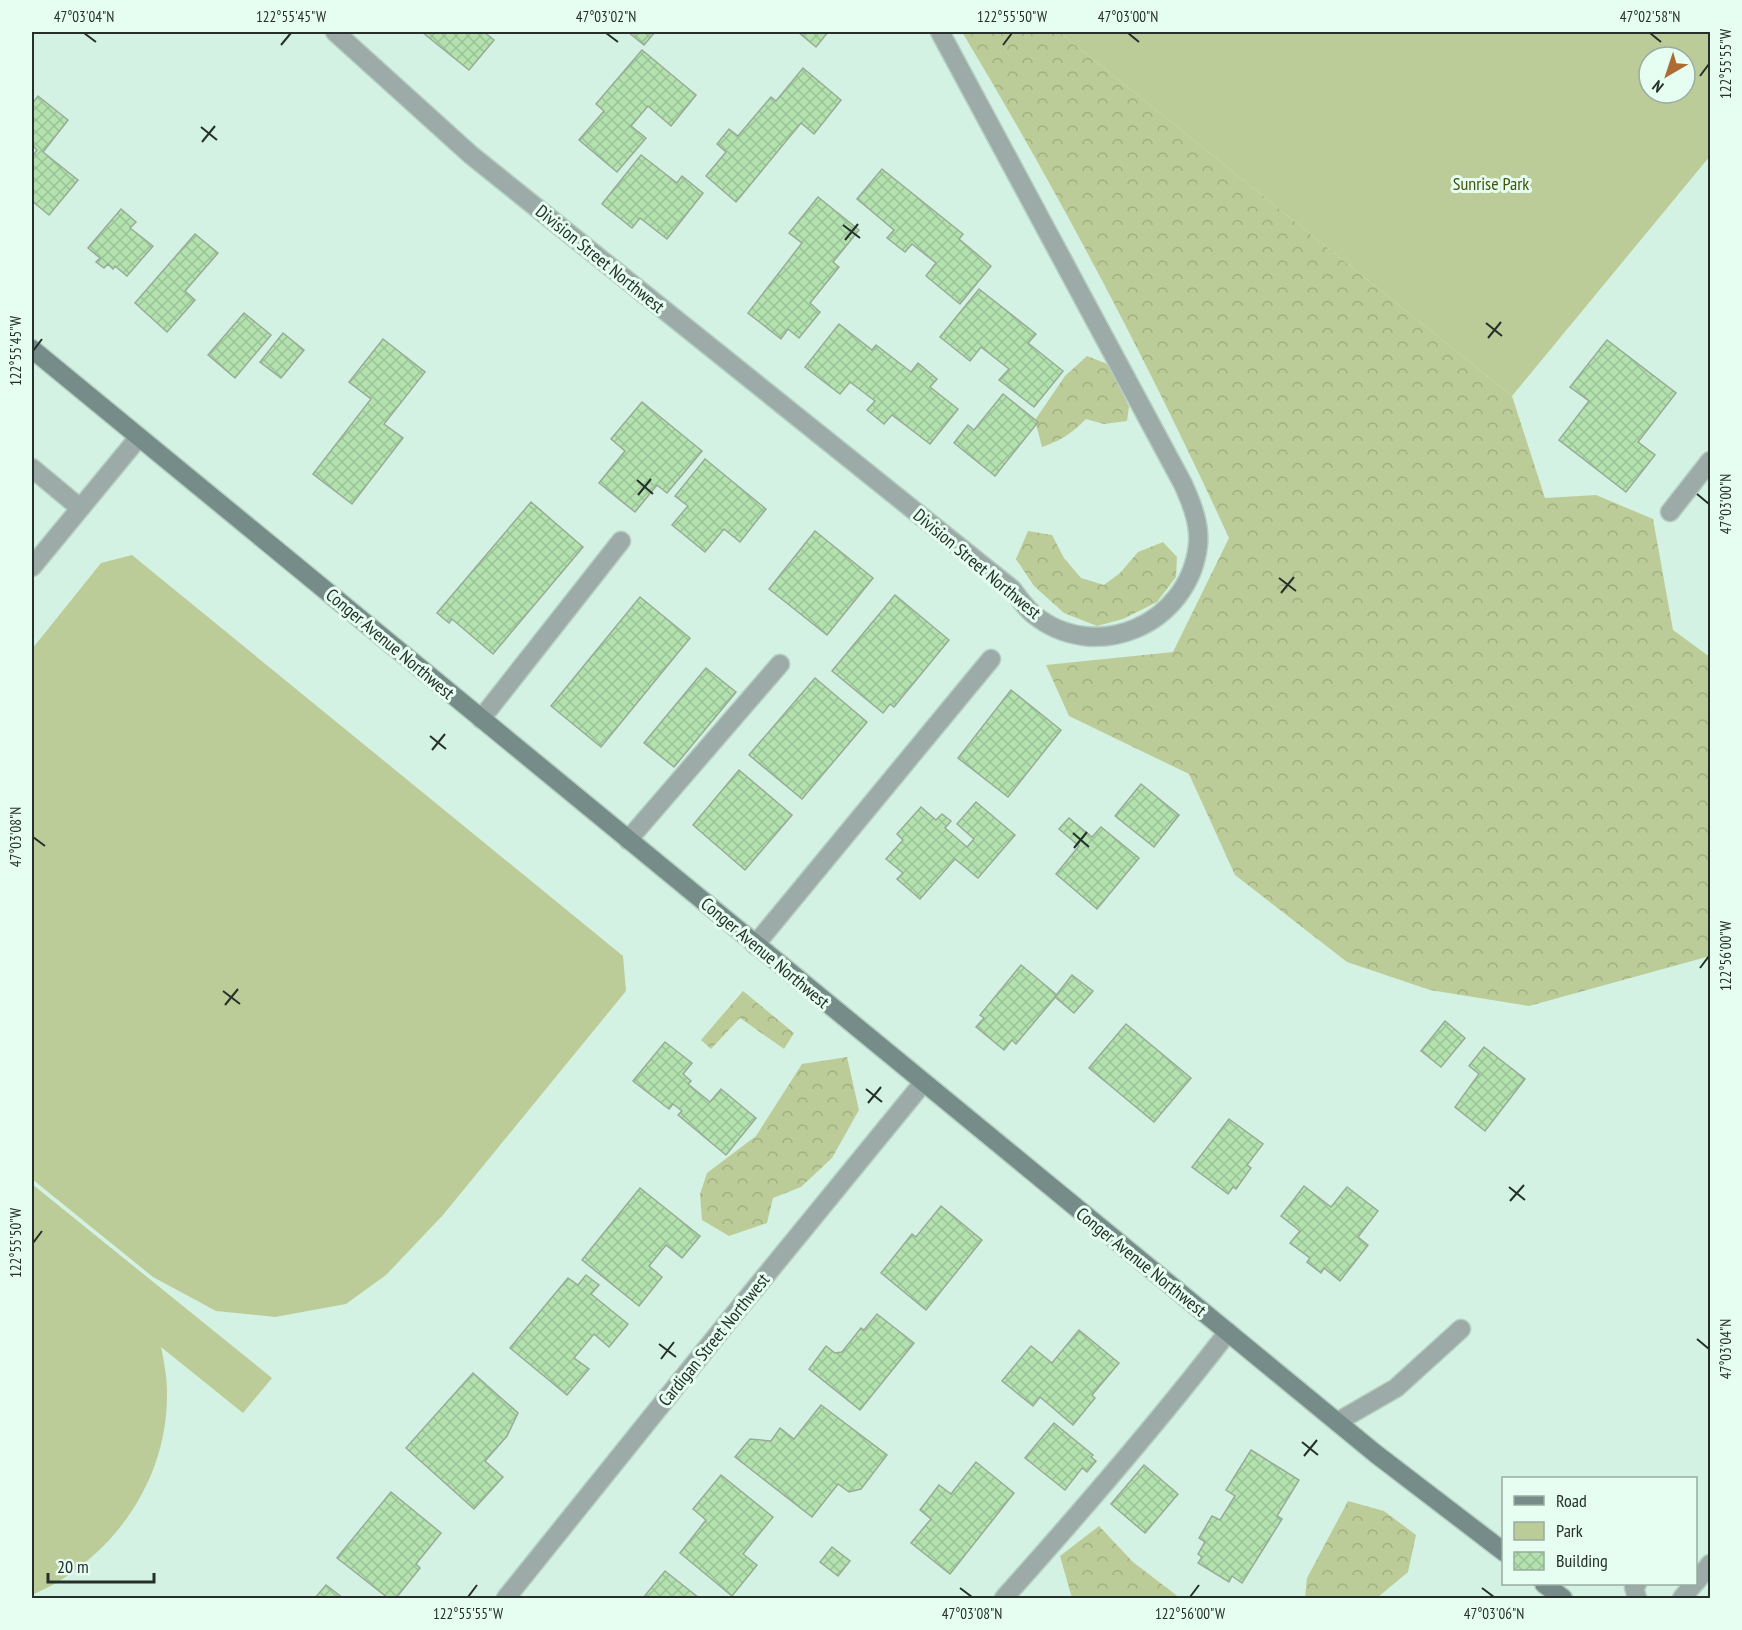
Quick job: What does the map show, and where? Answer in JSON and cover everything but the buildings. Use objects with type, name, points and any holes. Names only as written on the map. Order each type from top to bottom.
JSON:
[{"type":"street","name":"Division Street Northwest","points":[[335,32],[471,155],[1012,589],[1032,613],[1059,630],[1090,637],[1121,635],[1158,616],[1174,602],[1191,575],[1198,544],[1195,513],[1183,484],[940,32]]},
{"type":"street","name":"Conger Avenue Northwest","points":[[32,350],[1376,1454],[1502,1551]]},
{"type":"street","points":[[32,567],[140,437]]},
{"type":"street","points":[[1670,512],[1710,461]]},
{"type":"street","points":[[32,468],[81,508]]},
{"type":"street","points":[[481,719],[621,541]]},
{"type":"street","points":[[755,945],[992,659]]},
{"type":"street","points":[[628,840],[780,664]]},
{"type":"street","name":"Cardigan Street Northwest","points":[[506,1599],[731,1317],[923,1083]]},
{"type":"street","points":[[1337,1422],[1396,1388],[1461,1329]]},
{"type":"street","points":[[1004,1599],[1062,1534],[1194,1377],[1228,1332]]},
{"type":"street","points":[[1697,1580],[1710,1564]]},
{"type":"street","points":[[1545,1585],[1563,1599]]},
{"type":"street","points":[[1636,1585],[1634,1587],[1637,1599]]},
{"type":"street","points":[[1682,1599],[1693,1585]]},
{"type":"green space","points":[[962,32],[1059,32],[1512,396],[1545,498],[1596,495],[1653,519],[1673,630],[1710,657],[1710,956],[1529,1006],[1430,990],[1347,962],[1235,875],[1189,774],[1069,716],[1046,665],[1173,652],[1229,538],[1167,408],[1102,281],[1034,155]]},
{"type":"green space","name":"Sunrise Park","points":[[1059,32],[1710,32],[1710,156],[1512,396]]},
{"type":"green space","points":[[1087,356],[1110,365],[1129,407],[1127,421],[1104,424],[1086,419],[1066,436],[1042,447],[1035,420],[1065,376]]},
{"type":"green space","points":[[1028,531],[1052,535],[1064,558],[1081,578],[1104,585],[1120,573],[1138,552],[1163,542],[1177,557],[1176,577],[1157,602],[1123,619],[1097,626],[1064,613],[1034,586],[1016,559]]},
{"type":"green space","points":[[132,555],[623,956],[626,991],[443,1215],[386,1275],[346,1304],[275,1317],[216,1311],[153,1277],[32,1179],[32,649],[101,563]]},
{"type":"green space","points":[[743,991],[794,1033],[784,1049],[740,1018],[711,1049],[701,1040]]},
{"type":"green space","points":[[847,1057],[859,1110],[832,1158],[801,1187],[773,1198],[767,1223],[729,1236],[702,1220],[700,1194],[707,1173],[756,1136],[802,1064]]},
{"type":"green space","points":[[32,1184],[272,1378],[243,1413],[161,1347],[167,1386],[165,1420],[160,1448],[139,1498],[125,1521],[87,1561],[60,1581],[32,1595]]},
{"type":"green space","points":[[1348,1501],[1384,1511],[1416,1535],[1408,1572],[1377,1598],[1305,1598],[1307,1578]]},
{"type":"green space","points":[[1099,1526],[1133,1562],[1180,1598],[1072,1598],[1060,1556]]}]
